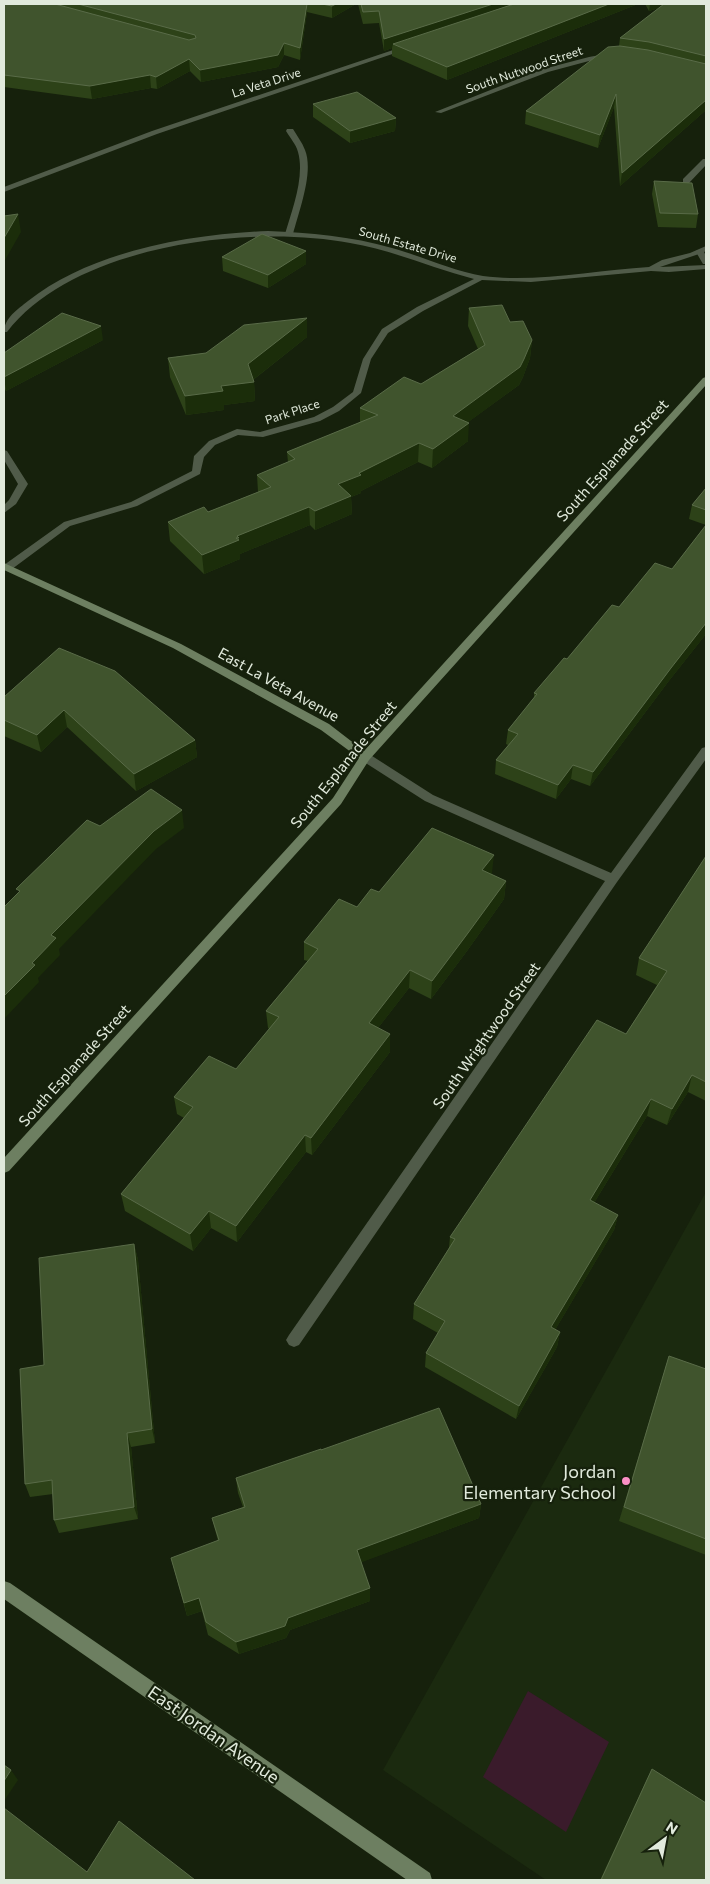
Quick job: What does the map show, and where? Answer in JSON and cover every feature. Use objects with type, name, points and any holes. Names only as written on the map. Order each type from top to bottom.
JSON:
[{"type":"main road","name":"South Esplanade Street","points":[[4,1167],[337,801],[365,757],[706,380]]},
{"type":"main road","name":"East La Veta Avenue","points":[[6,566],[177,646],[325,727],[365,757]]},
{"type":"main road","name":"East Jordan Avenue","points":[[4,1589],[423,1880]]},
{"type":"street","name":"La Veta Drive","points":[[4,190],[71,162],[225,108],[414,46]]},
{"type":"street","name":"South Nutwood Street","points":[[438,112],[513,82],[587,58],[618,54]]},
{"type":"street","points":[[289,234],[300,191],[303,164],[302,152],[290,131]]},
{"type":"street","points":[[686,181],[706,161]]},
{"type":"street","name":"South Estate Drive","points":[[4,330],[16,314],[50,289],[106,262],[180,241],[218,236],[289,234],[337,238],[378,246],[481,278],[519,280],[651,269],[670,270],[706,267]]},
{"type":"street","points":[[703,250],[706,262]]},
{"type":"street","name":"South Estate Drive","points":[[651,269],[662,261],[703,250]]},
{"type":"street","name":"Park Place","points":[[6,566],[67,524],[134,504],[197,472],[199,456],[212,443],[237,432],[260,435],[317,419],[336,408],[357,392],[367,359],[385,331],[420,309],[481,278]]},
{"type":"street","points":[[4,453],[23,484],[13,502],[4,510]]},
{"type":"street","name":"South Wrightwood Street","points":[[294,1340],[613,879],[706,751]]},
{"type":"street","name":"East La Veta Avenue","points":[[365,757],[429,798],[613,879]]},
{"type":"shaded area","name":"Jordan Elementary School","points":[[706,1192],[706,1880],[546,1880],[383,1770]]},
{"type":"shaded area","points":[[528,1691],[609,1742],[566,1832],[483,1777]]},
{"type":"building","points":[[4,4],[55,4],[189,40],[196,38],[195,35],[78,4],[307,4],[300,48],[284,43],[278,55],[200,70],[189,59],[156,77],[150,75],[90,86],[4,75]]},
{"type":"building","points":[[361,4],[493,4],[384,39],[379,11],[363,12]]},
{"type":"building","points":[[514,4],[609,4],[447,67],[393,44]]},
{"type":"building","points":[[664,4],[706,4],[706,56],[649,42],[620,38]]},
{"type":"building","points":[[620,46],[648,50],[706,64],[706,100],[622,173],[616,94],[600,135],[526,111],[608,47]]},
{"type":"building","points":[[357,92],[396,118],[350,131],[313,104]]},
{"type":"building","points":[[654,181],[692,183],[698,214],[660,213]]},
{"type":"building","points":[[18,214],[4,238],[4,216]]},
{"type":"building","points":[[262,234],[306,251],[268,275],[222,257]]},
{"type":"building","points":[[502,305],[510,322],[523,321],[532,340],[524,359],[520,367],[453,416],[469,423],[433,449],[419,443],[359,473],[361,475],[338,484],[351,496],[315,511],[309,507],[237,536],[239,538],[236,538],[239,540],[202,555],[168,522],[204,507],[208,512],[271,487],[257,475],[295,459],[287,452],[378,415],[360,408],[404,377],[421,384],[485,345],[469,308]]},
{"type":"building","points":[[62,313],[101,326],[4,377],[4,353]]},
{"type":"building","points":[[307,318],[248,364],[254,382],[221,386],[223,391],[185,396],[168,358],[206,353],[244,325]]},
{"type":"building","points":[[706,488],[706,510],[692,505]]},
{"type":"building","points":[[706,525],[706,623],[593,772],[573,765],[558,785],[496,760],[518,734],[508,730],[537,694],[534,693],[564,658],[567,659],[612,605],[619,607],[655,563],[672,569]]},
{"type":"building","points":[[59,648],[115,671],[195,740],[134,774],[64,710],[37,735],[4,720],[4,697]]},
{"type":"building","points":[[151,789],[182,810],[154,831],[51,935],[56,938],[32,963],[35,965],[4,996],[4,907],[20,891],[16,889],[87,820],[100,826]]},
{"type":"building","points":[[432,828],[494,855],[482,870],[506,881],[432,981],[410,970],[369,1023],[390,1034],[311,1138],[305,1135],[236,1226],[209,1211],[190,1234],[121,1194],[193,1107],[174,1097],[209,1056],[236,1069],[279,1017],[266,1011],[318,949],[304,942],[339,899],[357,907],[371,889],[379,892]]},
{"type":"building","points":[[706,856],[706,1082],[692,1075],[672,1109],[651,1099],[590,1200],[618,1215],[551,1327],[560,1332],[519,1406],[426,1353],[445,1321],[414,1304],[455,1239],[450,1237],[597,1020],[626,1034],[667,971],[639,958]]},
{"type":"building","points":[[134,1244],[152,1429],[127,1433],[134,1507],[54,1520],[52,1480],[25,1484],[20,1369],[44,1365],[39,1258]]},
{"type":"building","points":[[669,1356],[706,1369],[706,1539],[624,1507]]},
{"type":"building","points":[[439,1408],[481,1504],[357,1550],[370,1588],[288,1618],[285,1626],[236,1642],[206,1622],[199,1598],[184,1603],[171,1558],[219,1540],[212,1518],[245,1507],[236,1478]]},
{"type":"building","points":[[4,1765],[11,1770],[4,1781]]},
{"type":"building","points":[[652,1769],[706,1803],[706,1880],[601,1880]]},
{"type":"building","points":[[4,1808],[87,1872],[119,1821],[195,1880],[4,1880]]},
{"type":"place","name":"Jordan Elementary School","points":[[626,1481]]}]
